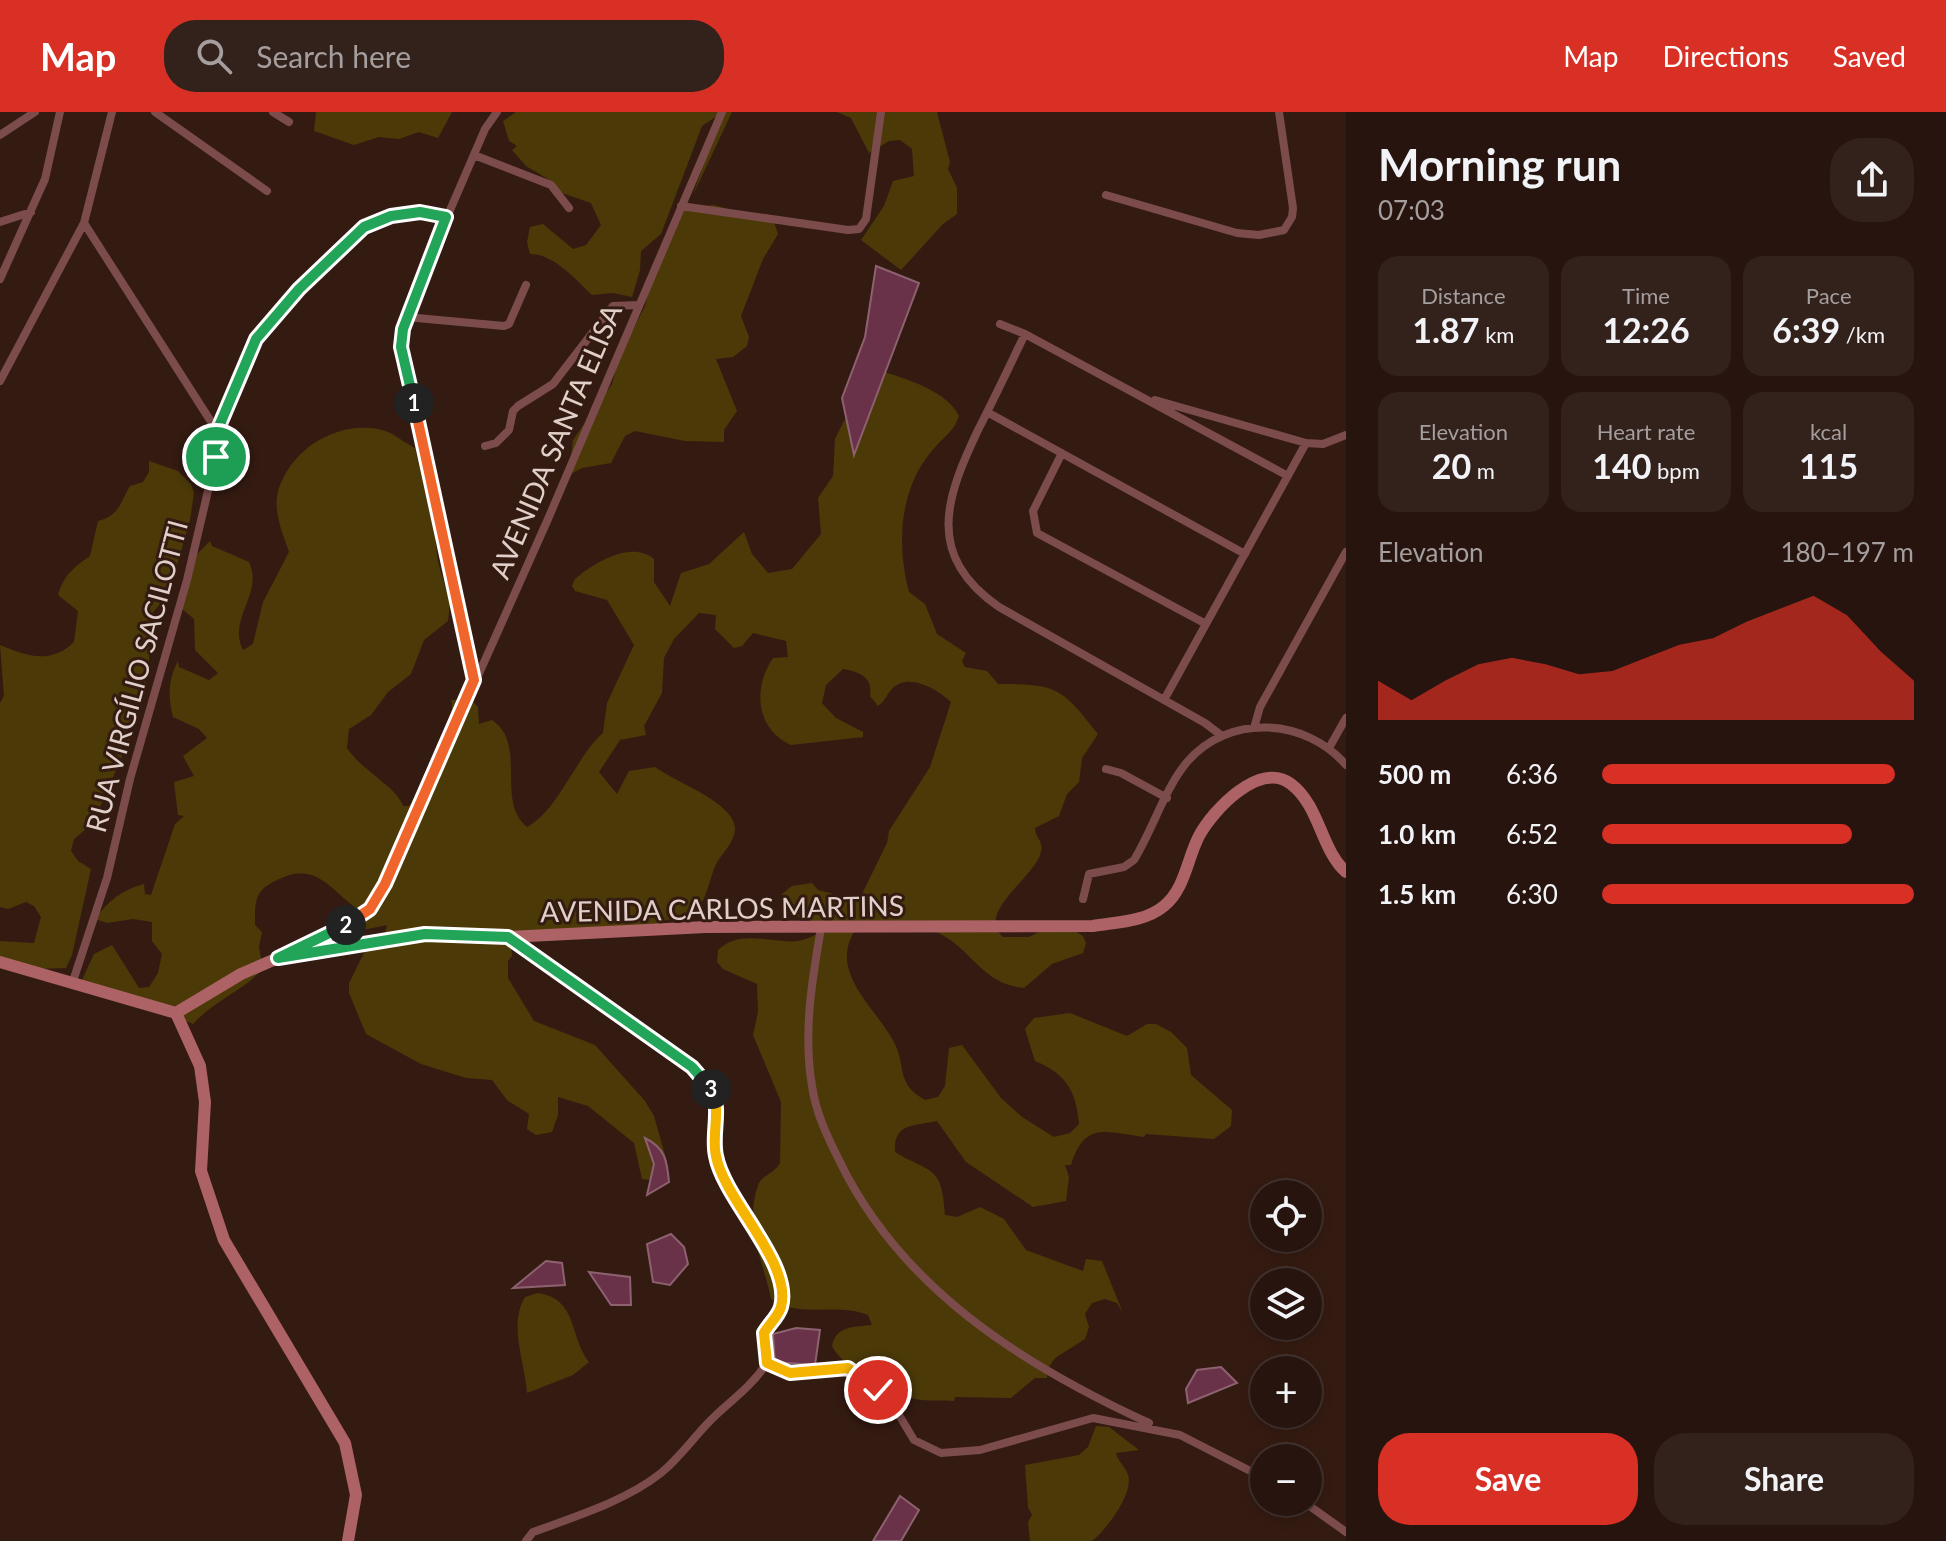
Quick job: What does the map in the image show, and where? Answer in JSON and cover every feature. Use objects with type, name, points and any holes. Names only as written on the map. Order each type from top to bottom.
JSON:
[{"type":"street","points":[[0,135],[35,112]]},
{"type":"street","points":[[0,279],[45,179],[60,112]]},
{"type":"street","points":[[0,381],[84,223],[112,112]]},
{"type":"street","points":[[155,112],[267,191]]},
{"type":"street","points":[[273,112],[289,122]]},
{"type":"street","points":[[474,680],[457,590],[401,347],[406,317],[446,217],[497,112]]},
{"type":"street","name":"AVENIDA SANTA ELISA","points":[[278,958],[358,918],[378,898],[548,519],[722,112]]},
{"type":"street","points":[[681,206],[848,230],[859,229],[866,219],[881,112]]},
{"type":"street","points":[[1106,195],[1237,233],[1259,235],[1284,230],[1292,217],[1293,208],[1279,112]]},
{"type":"street","points":[[474,155],[551,185],[569,208]]},
{"type":"street","points":[[0,222],[31,212]]},
{"type":"street","name":"RUA VIRGÍLIO SACILOTTI","points":[[73,981],[107,878],[130,779],[187,580],[216,457],[217,431],[256,339],[299,289],[364,227],[391,216],[420,212],[446,217]]},
{"type":"street","points":[[84,223],[217,431]]},
{"type":"street","points":[[406,317],[504,326],[509,324],[526,285]]},
{"type":"street","points":[[485,446],[496,443],[509,430],[513,411],[518,406],[553,384],[613,306],[638,305]]},
{"type":"street","points":[[1000,324],[1025,334],[1288,476]]},
{"type":"street","points":[[1025,334],[954,481],[949,501],[949,532],[963,571],[975,587],[999,607],[1222,736]]},
{"type":"street","points":[[1142,397],[1306,443],[1323,444],[1346,435]]},
{"type":"street","points":[[987,412],[1245,554]]},
{"type":"street","points":[[1197,427],[1202,419],[1218,416]]},
{"type":"street","points":[[1214,436],[1218,416]]},
{"type":"street","points":[[1164,700],[1306,443]]},
{"type":"street","points":[[1062,453],[1033,511],[1037,533],[1206,624]]},
{"type":"street","points":[[1254,728],[1260,707],[1346,552]]},
{"type":"street","points":[[1329,748],[1346,718]]},
{"type":"street","points":[[1083,899],[1084,883],[1092,872],[1124,867],[1134,860],[1186,763],[1222,736],[1254,728],[1287,729],[1329,748],[1346,765]]},
{"type":"street","points":[[1106,769],[1121,773],[1167,798]]},
{"type":"street","name":"AVENIDA CARLOS MARTINS","points":[[176,1013],[241,974],[278,958],[425,934],[508,937],[623,930],[1093,926],[1150,915],[1176,893],[1200,835],[1212,817],[1252,783],[1270,778],[1285,780],[1300,792],[1346,872]]},
{"type":"street","points":[[821,928],[808,1013],[812,1085],[821,1123],[850,1183],[890,1244],[949,1304],[1069,1385],[1212,1449],[1250,1470]]},
{"type":"street","points":[[508,937],[570,985],[657,1042],[709,1085],[716,1100],[716,1158],[774,1266],[783,1293],[779,1312],[764,1333],[767,1363],[752,1385],[708,1423],[692,1445],[659,1475],[638,1489],[533,1532],[526,1541]]},
{"type":"street","points":[[0,962],[176,1013],[200,1066],[205,1102],[201,1171],[224,1240],[345,1443],[356,1495],[348,1541]]},
{"type":"street","points":[[767,1363],[790,1373],[829,1367],[854,1370],[893,1405],[914,1440],[941,1453],[980,1450],[1083,1419],[1164,1430]]},
{"type":"street","points":[[1322,1515],[1346,1532]]},
{"type":"shaded area","points":[[316,112],[452,112],[438,138],[419,132],[399,139],[379,137],[354,145],[314,131]]},
{"type":"shaded area","points":[[516,112],[732,112],[693,195],[721,113],[702,126],[661,234],[641,251],[640,270],[632,297],[613,293],[592,295],[556,263],[530,254],[527,242],[530,227],[543,224],[573,249],[586,245],[601,225],[591,203],[556,191],[548,179],[526,166],[512,150],[517,146],[509,141],[503,121]]},
{"type":"shaded area","points":[[837,112],[937,112],[950,162],[948,169],[957,188],[957,214],[943,224],[901,270],[861,240],[884,206],[893,181],[914,176],[912,149],[900,140],[889,141],[869,153],[851,118]]},
{"type":"shaded area","points":[[714,205],[774,222],[778,234],[763,259],[741,316],[749,337],[747,346],[733,357],[716,359],[737,411],[724,430],[724,442],[685,441],[635,431],[625,436],[611,463],[582,468],[569,475],[573,440],[612,384],[619,357],[645,306],[654,265],[686,208]]},
{"type":"shaded area","points":[[876,266],[919,283],[854,455],[842,398],[865,337]]},
{"type":"shaded area","points":[[881,371],[936,393],[959,416],[952,429],[924,461],[908,496],[902,534],[909,592],[925,604],[937,634],[966,653],[962,661],[965,667],[987,671],[998,684],[1034,685],[1057,691],[1075,706],[1098,734],[1082,758],[1079,782],[1067,794],[1059,816],[1035,828],[1041,852],[996,917],[996,927],[1003,937],[1029,937],[1060,921],[1083,936],[1086,943],[1083,953],[1052,964],[1024,988],[996,979],[957,945],[934,931],[907,926],[858,926],[849,942],[847,957],[856,987],[894,1042],[905,1081],[925,1100],[938,1097],[945,1086],[949,1048],[962,1045],[1001,1098],[1022,1117],[1054,1137],[1070,1133],[1079,1124],[1072,1093],[1062,1078],[1035,1061],[1025,1029],[1034,1018],[1070,1013],[1127,1036],[1147,1024],[1156,1024],[1171,1032],[1187,1048],[1191,1075],[1232,1110],[1231,1126],[1214,1139],[1146,1134],[1144,1137],[1108,1132],[1090,1135],[1076,1151],[1071,1165],[1065,1165],[1069,1177],[1066,1201],[1033,1207],[966,1162],[937,1121],[907,1127],[898,1135],[895,1152],[926,1168],[937,1178],[945,1215],[957,1217],[980,1207],[1004,1219],[1026,1250],[1083,1271],[1086,1259],[1102,1261],[1123,1313],[1117,1303],[1105,1299],[1092,1303],[1085,1314],[1089,1327],[1085,1339],[1055,1358],[1047,1370],[1047,1378],[1035,1378],[1011,1398],[926,1400],[900,1394],[859,1372],[832,1346],[842,1331],[872,1325],[868,1315],[856,1311],[793,1308],[771,1299],[756,1243],[753,1215],[758,1185],[780,1163],[781,1102],[753,1035],[758,1012],[757,984],[723,969],[717,962],[718,950],[736,940],[798,941],[822,932],[824,923],[801,919],[781,902],[782,894],[792,886],[812,883],[818,890],[854,899],[862,894],[887,843],[889,831],[930,767],[951,702],[930,687],[905,682],[891,690],[878,706],[870,696],[867,680],[860,674],[843,669],[826,685],[822,703],[836,718],[863,732],[863,737],[791,745],[770,729],[764,718],[760,694],[773,658],[788,657],[786,641],[753,633],[742,646],[734,648],[715,629],[716,615],[699,613],[674,639],[664,658],[662,693],[644,726],[646,735],[620,740],[599,772],[617,794],[629,771],[655,767],[726,811],[733,820],[734,836],[716,864],[702,902],[688,918],[665,920],[657,925],[510,933],[512,956],[508,961],[508,978],[534,1021],[595,1045],[645,1101],[654,1116],[667,1162],[658,1181],[642,1179],[634,1143],[588,1106],[558,1097],[558,1115],[552,1132],[536,1135],[527,1129],[529,1114],[507,1100],[492,1080],[466,1078],[421,1064],[366,1034],[349,993],[349,983],[368,945],[384,937],[387,925],[363,930],[363,913],[314,876],[291,875],[264,888],[257,898],[255,925],[262,932],[259,947],[263,969],[193,1024],[82,980],[94,954],[112,945],[139,988],[149,987],[158,973],[162,954],[152,941],[152,922],[133,919],[107,923],[95,919],[110,902],[129,889],[144,884],[145,894],[151,895],[175,824],[184,816],[178,815],[174,782],[194,776],[183,756],[207,738],[199,729],[173,717],[170,696],[172,675],[178,661],[179,667],[209,680],[218,673],[195,650],[194,619],[181,608],[196,555],[210,541],[212,546],[249,562],[252,585],[239,627],[243,650],[253,644],[263,602],[289,552],[277,511],[280,485],[287,471],[308,447],[336,432],[367,428],[386,431],[415,448],[434,529],[438,562],[450,603],[448,621],[424,640],[411,674],[388,692],[371,715],[349,729],[347,748],[393,792],[403,806],[409,806],[445,737],[453,713],[451,700],[471,700],[478,707],[479,724],[492,720],[503,730],[508,743],[513,803],[527,827],[548,809],[603,733],[607,703],[634,645],[607,600],[575,591],[572,586],[575,579],[613,556],[635,552],[645,554],[654,559],[654,582],[670,606],[681,573],[709,564],[744,532],[752,554],[768,573],[792,569],[821,534],[818,498],[833,476],[835,439],[857,395]]},
{"type":"shaded area","points":[[149,461],[178,471],[191,484],[194,493],[190,520],[169,593],[149,617],[149,668],[134,729],[93,823],[74,839],[71,851],[78,861],[91,869],[72,955],[66,968],[38,969],[0,959],[0,941],[34,943],[41,917],[34,906],[26,902],[8,909],[0,907],[0,703],[4,696],[0,645],[29,655],[47,656],[74,642],[78,611],[58,595],[60,588],[70,572],[90,556],[98,521],[115,512],[130,486],[143,482],[149,472]]},
{"type":"shaded area","points":[[645,1138],[657,1146],[664,1156],[669,1182],[647,1195],[654,1164]]},
{"type":"shaded area","points":[[671,1234],[684,1247],[688,1264],[670,1285],[653,1282],[647,1244]]},
{"type":"shaded area","points":[[546,1261],[562,1263],[565,1285],[513,1288]]},
{"type":"shaded area","points":[[589,1272],[630,1277],[631,1305],[611,1305]]},
{"type":"shaded area","points":[[538,1293],[551,1297],[566,1311],[589,1362],[573,1375],[527,1393],[518,1319],[525,1297]]},
{"type":"shaded area","points":[[796,1328],[820,1330],[815,1365],[775,1362],[773,1334]]},
{"type":"shaded area","points":[[1221,1367],[1237,1383],[1188,1403],[1186,1389],[1197,1370]]},
{"type":"shaded area","points":[[1096,1426],[1109,1427],[1139,1450],[1116,1453],[1127,1472],[1129,1483],[1118,1511],[1092,1541],[1030,1541],[1028,1522],[1032,1515],[1028,1507],[1025,1465],[1079,1455],[1088,1447]]},
{"type":"shaded area","points":[[900,1496],[919,1510],[901,1541],[873,1541]]},
{"type":"route","points":[[216,457],[217,431],[256,339],[299,289],[364,227],[391,216],[420,212],[446,217],[407,310],[401,347],[457,590],[474,680],[378,898],[365,914],[278,958],[371,940],[425,934],[508,937],[570,985],[692,1067],[709,1085],[716,1100],[716,1158],[774,1266],[783,1293],[779,1312],[764,1333],[767,1363],[778,1371],[790,1373],[841,1366],[854,1370],[878,1390]]}]
